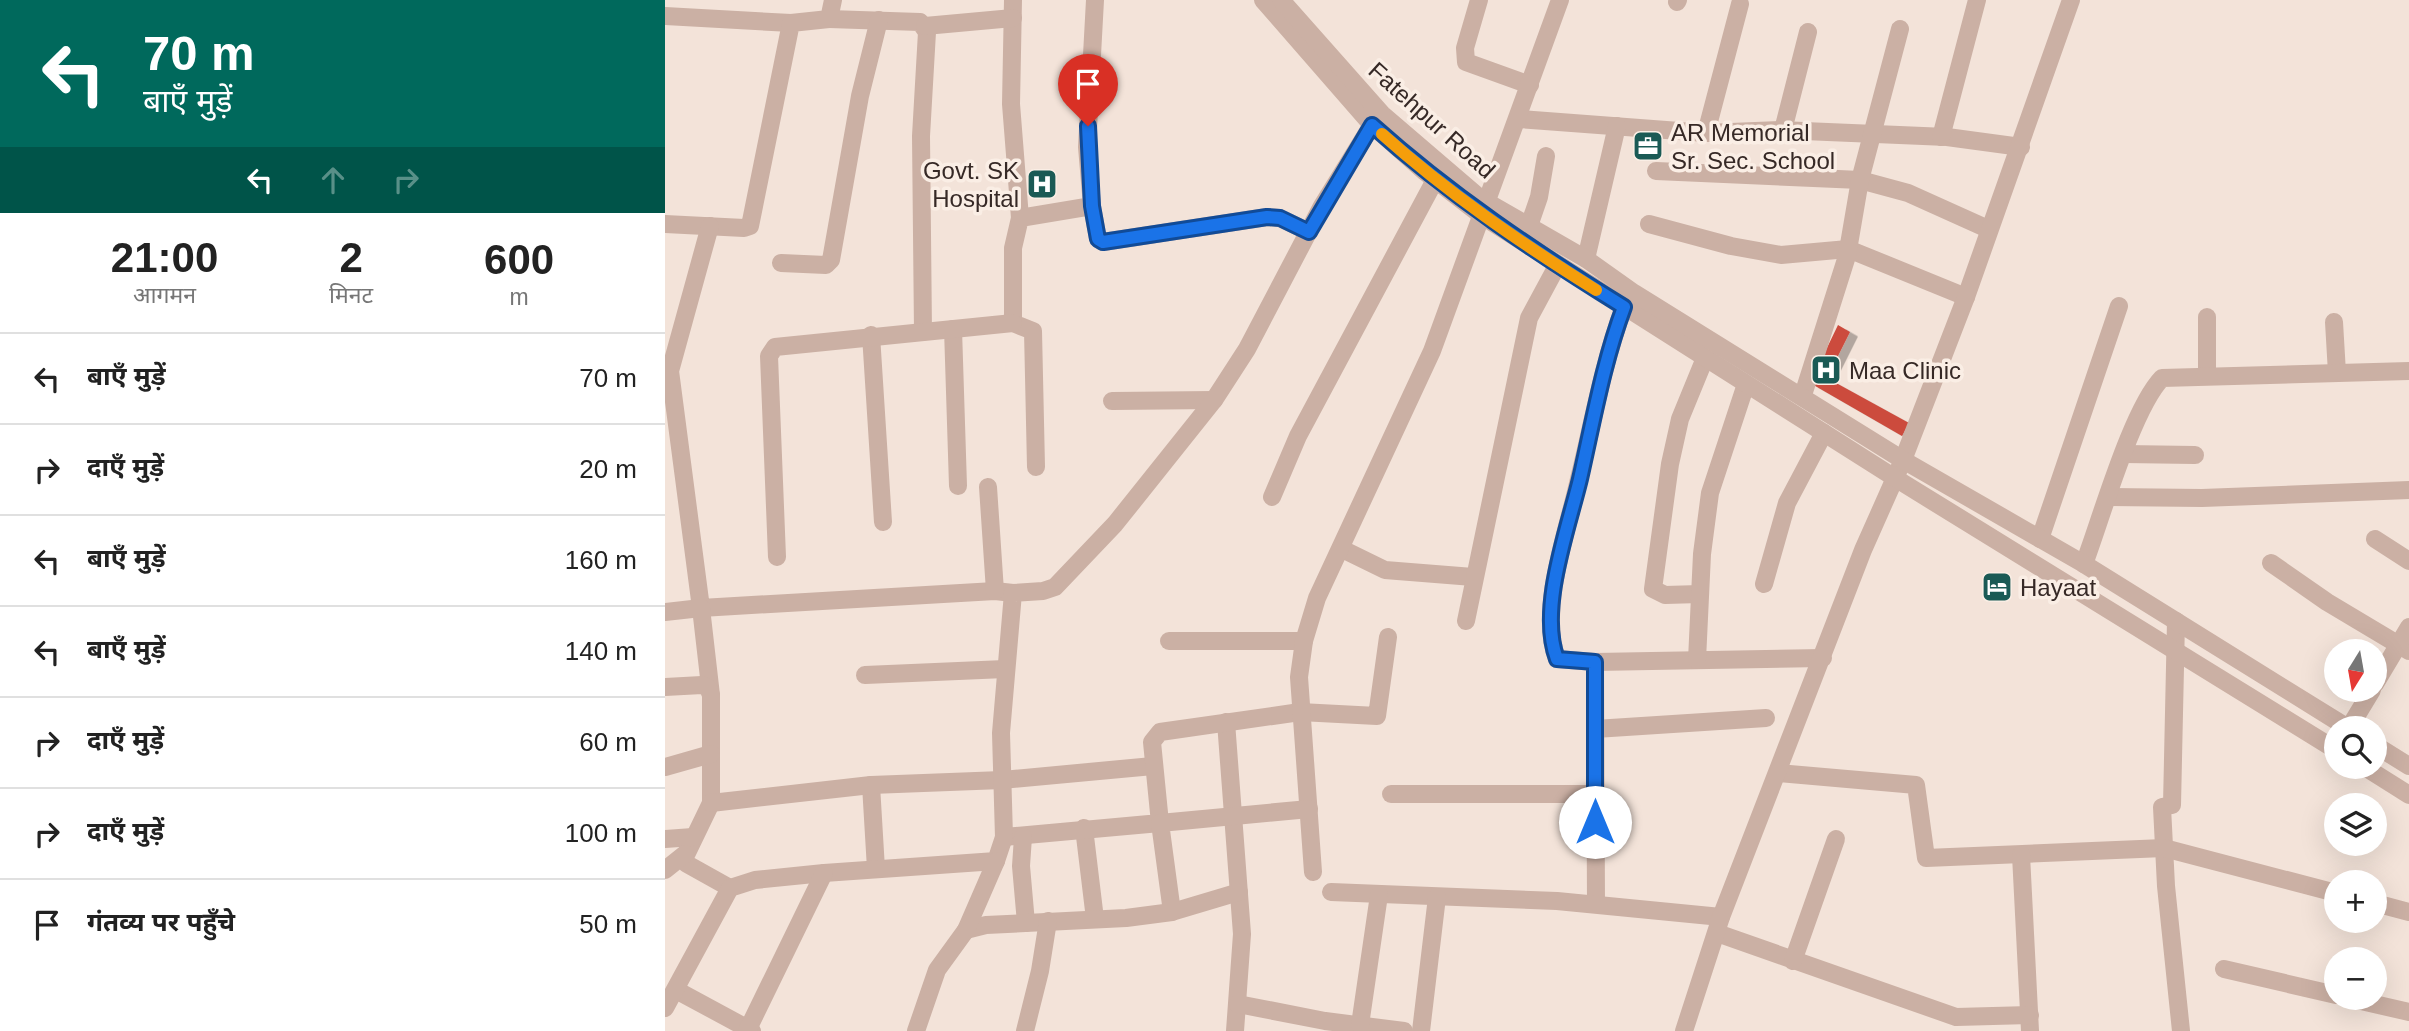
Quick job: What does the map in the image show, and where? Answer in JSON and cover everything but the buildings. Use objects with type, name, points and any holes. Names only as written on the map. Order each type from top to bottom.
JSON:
[{"type":"street","points":[[829,19],[833,0]]},
{"type":"street","points":[[1095,0],[1087,147],[1098,239],[1103,242],[1267,217],[1280,218],[1309,232]]},
{"type":"street","points":[[1263,0],[1372,125],[1435,180],[1484,209],[1557,266],[2324,743]]},
{"type":"street","name":"Fatehpur Road","points":[[1281,0],[1382,114],[1484,209],[1529,226],[1586,259],[1634,293],[1803,395],[1903,460],[2084,564],[2330,716]]},
{"type":"street","points":[[1479,0],[1465,48],[1466,62],[1531,85]]},
{"type":"street","points":[[1313,872],[1300,712],[1304,641],[1317,598],[1432,351],[1519,119],[1560,0]]},
{"type":"street","points":[[1941,137],[1977,0]]},
{"type":"street","points":[[1684,1031],[1719,925],[1863,550],[1903,460],[1966,296],[1988,229],[2021,148],[2045,68],[2071,0]]},
{"type":"street","points":[[1706,133],[1740,4]]},
{"type":"street","points":[[665,16],[791,23],[829,19],[879,20],[920,22],[925,26],[1013,9],[1011,104],[1020,218],[1013,248],[1013,323]]},
{"type":"street","points":[[781,263],[826,265],[831,260],[860,96],[879,20]]},
{"type":"street","points":[[665,224],[744,228],[750,226],[791,23]]},
{"type":"street","points":[[923,332],[921,149],[925,26]]},
{"type":"street","points":[[1803,395],[1848,250],[1860,180],[1900,30]]},
{"type":"street","points":[[1783,131],[1808,32]]},
{"type":"street","points":[[1519,119],[1706,133],[1783,131],[1941,137],[2021,148]]},
{"type":"street","points":[[665,612],[1043,591],[1055,587],[1115,524],[1214,400],[1247,349],[1309,232],[1372,125]]},
{"type":"street","points":[[1586,259],[1617,126]]},
{"type":"street","points":[[1529,226],[1539,197],[1546,156]]},
{"type":"street","points":[[1656,171],[1806,175],[1860,180],[1908,193],[1988,229]]},
{"type":"street","points":[[1272,497],[1298,436],[1435,180]]},
{"type":"street","points":[[1020,218],[1092,206]]},
{"type":"street","points":[[1649,224],[1731,246],[1781,255],[1848,250],[1966,296]]},
{"type":"street","points":[[665,870],[685,854],[711,803],[711,695],[701,608],[668,388],[671,346],[710,226]]},
{"type":"street","points":[[1466,621],[1473,577],[1529,318],[1557,266]]},
{"type":"street","points":[[2040,539],[2119,306]]},
{"type":"street","points":[[1624,307],[1610,343],[1563,542],[1551,612],[1557,659],[1595,662],[1823,658]]},
{"type":"street","points":[[2207,317],[2207,375]]},
{"type":"street","points":[[2334,322],[2337,373]]},
{"type":"street","points":[[777,557],[769,355],[775,347],[871,335],[1013,323],[1033,331],[1036,467]]},
{"type":"street","points":[[953,329],[958,486]]},
{"type":"street","points":[[871,335],[883,522]]},
{"type":"street","points":[[1700,594],[1665,595],[1653,589],[1670,464],[1680,419],[1705,358]]},
{"type":"street","points":[[2084,564],[2152,389],[2162,378],[2409,371]]},
{"type":"street","points":[[1697,660],[1700,594],[1710,493],[1746,384]]},
{"type":"street","points":[[1112,401],[1214,400]]},
{"type":"street","points":[[1764,584],[1787,503],[1824,433]]},
{"type":"street","points":[[2125,454],[2195,455]]},
{"type":"street","points":[[916,1031],[937,970],[966,930],[1005,837],[1002,780],[1004,592],[988,487]]},
{"type":"street","points":[[2109,497],[2202,498],[2409,491]]},
{"type":"street","points":[[2375,539],[2409,561]]},
{"type":"street","points":[[1342,549],[1385,570],[1473,577]]},
{"type":"street","points":[[2271,564],[2327,602],[2404,647]]},
{"type":"street","points":[[2176,621],[2172,805],[2162,807],[2181,1031]]},
{"type":"street","points":[[2387,669],[2404,647],[2409,627]]},
{"type":"street","points":[[1172,912],[1153,766],[1154,736],[1226,722],[1300,712],[1377,716],[1388,637]]},
{"type":"street","points":[[1169,641],[1304,641]]},
{"type":"street","points":[[1595,662],[1596,904]]},
{"type":"street","points":[[865,675],[1005,669]]},
{"type":"street","points":[[665,687],[702,685],[708,688],[711,695]]},
{"type":"street","points":[[1595,729],[1766,718]]},
{"type":"street","points":[[1226,722],[1242,934],[1235,1031]]},
{"type":"street","points":[[2387,752],[2409,766]]},
{"type":"street","points":[[665,767],[711,754]]},
{"type":"street","points":[[711,803],[871,785],[1002,780],[1153,766]]},
{"type":"street","points":[[1778,773],[1916,785],[1926,858],[2164,848],[2324,890]]},
{"type":"street","points":[[2384,779],[2409,795]]},
{"type":"street","points":[[871,785],[876,869]]},
{"type":"street","points":[[1391,793],[1595,794]]},
{"type":"street","points":[[1005,837],[1309,809]]},
{"type":"street","points":[[1084,828],[1094,919]]},
{"type":"street","points":[[665,839],[693,837]]},
{"type":"street","points":[[1023,837],[1021,866],[1026,923]]},
{"type":"street","points":[[1793,961],[1836,839]]},
{"type":"street","points":[[685,854],[687,864],[730,888]]},
{"type":"street","points":[[1331,892],[1596,904],[1719,925],[1793,961],[1955,1017],[2030,1023],[2021,855]]},
{"type":"street","points":[[665,1008],[730,888],[755,880],[824,873],[996,862]]},
{"type":"street","points":[[676,990],[749,1030],[824,873]]},
{"type":"street","points":[[966,930],[986,925],[1172,912],[1239,892]]},
{"type":"street","points":[[1360,1025],[1380,895]]},
{"type":"street","points":[[1421,1031],[1437,897]]},
{"type":"street","points":[[2387,906],[2409,912]]},
{"type":"street","points":[[1025,1031],[1040,971],[1048,921]]},
{"type":"street","points":[[2224,969],[2324,992]]},
{"type":"street","points":[[1238,1004],[1404,1031]]},
{"type":"street","points":[[2387,1007],[2409,1012]]},
{"type":"slow traffic","points":[[1382,134],[1425,173],[1482,216],[1596,290]]},
{"type":"place","name":"AR Memorial Sr. Sec. School","points":[[1648,146]]},
{"type":"place","name":"Govt. SK Hospital","points":[[1042,184]]},
{"type":"place","name":"Maa Clinic","points":[[1826,370]]},
{"type":"place","name":"Hayaat","points":[[1997,587]]},
{"type":"route","points":[[1088,126],[1092,206],[1098,239],[1103,242],[1267,217],[1280,218],[1309,232],[1372,125],[1425,173],[1482,216],[1624,307],[1610,343],[1563,542],[1551,612],[1557,659],[1565,662],[1595,662],[1595,822]]}]
